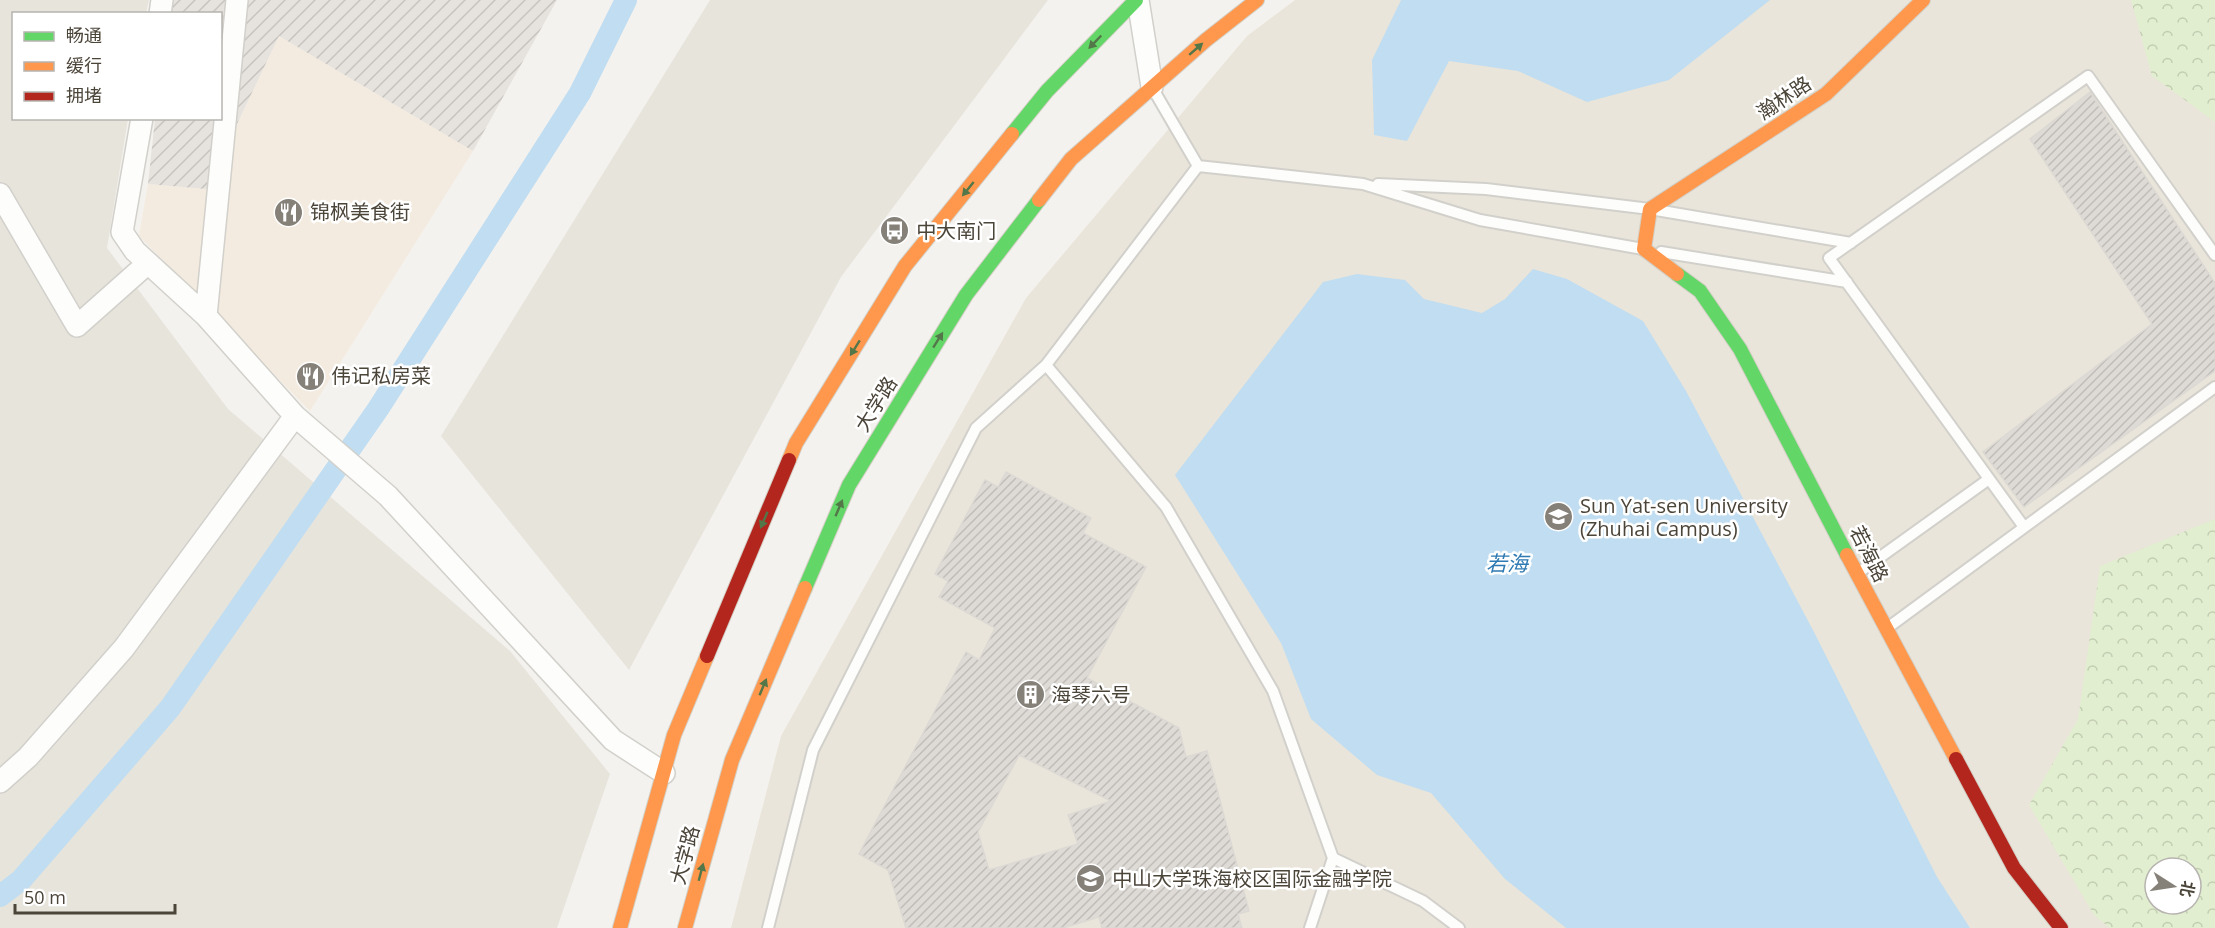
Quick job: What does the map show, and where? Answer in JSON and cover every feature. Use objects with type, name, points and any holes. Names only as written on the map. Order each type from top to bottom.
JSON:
[{"type":"street","points":[[206,316],[237,0]]},
{"type":"street","points":[[1137,0],[1152,87]]},
{"type":"street","points":[[620,928],[674,735],[796,443],[905,266],[1047,91],[1137,0]]},
{"type":"street","name":"大学路","points":[[685,928],[732,760],[849,485],[966,295],[1071,159],[1206,40],[1257,0]]},
{"type":"street","name":"瀚林路","points":[[1650,209],[1826,94],[1923,0]]},
{"type":"street","points":[[142,120],[123,232],[135,251],[206,316],[295,416],[388,496],[613,740],[664,773]]},
{"type":"street","points":[[0,194],[77,326],[148,263]]},
{"type":"street","points":[[1644,249],[1650,209]]},
{"type":"street","name":"若海路","points":[[1644,249],[1700,291],[1740,349],[2014,868],[2061,928]]},
{"type":"street","points":[[0,782],[28,758],[124,648],[295,416]]},
{"type":"lane","points":[[2024,527],[1829,258],[2088,76],[2215,255]]},
{"type":"lane","points":[[1152,87],[1198,166]]},
{"type":"lane","points":[[1198,166],[1363,184],[1486,189],[1650,209],[1851,243]]},
{"type":"lane","points":[[768,928],[813,750],[976,428],[1046,365],[1198,166]]},
{"type":"lane","points":[[1363,184],[1480,220],[1847,282]]},
{"type":"lane","points":[[1046,365],[1166,507],[1273,691],[1333,858],[1310,928]]},
{"type":"lane","points":[[1886,629],[2215,387]]},
{"type":"lane","points":[[1857,574],[1989,479]]},
{"type":"lane","points":[[1333,858],[1423,901],[1459,928]]},
{"type":"shaded area","points":[[0,0],[149,0],[146,12],[12,12],[12,120],[128,120],[107,248],[228,409],[510,651],[610,774],[557,928],[0,928]]},
{"type":"shaded area","points":[[167,0],[557,0],[473,151],[279,36],[206,189],[148,184],[155,120],[222,120],[222,12],[165,12]]},
{"type":"shaded area","points":[[710,0],[1048,0],[841,277],[629,670],[441,436]]},
{"type":"shaded area","name":"Sun Yat-sen University (Zhuhai Campus)","points":[[1295,0],[2215,0],[2215,928],[731,928],[781,736],[1026,298],[1247,36]]},
{"type":"shaded area","name":"锦枫美食街","points":[[279,36],[473,151],[310,411],[139,236],[148,184],[206,189]]},
{"type":"green space","points":[[2131,0],[2215,0],[2215,122],[2152,76]]},
{"type":"green space","points":[[2215,519],[2215,928],[2110,928],[2094,915],[2029,805],[2078,719],[2100,566]]},
{"type":"water","points":[[1401,0],[1770,0],[1669,80],[1587,102],[1518,71],[1449,61],[1407,141],[1374,135],[1372,60]]},
{"type":"water","name":"若海","points":[[1533,269],[1567,279],[1643,321],[1686,391],[1814,632],[1937,877],[1970,928],[1566,928],[1505,879],[1431,793],[1377,775],[1311,719],[1281,643],[1175,475],[1323,282],[1357,274],[1405,280],[1424,299],[1482,313],[1505,299]]},
{"type":"building","points":[[2090,92],[2215,283],[2215,371],[2024,507],[1983,452],[2152,324],[2030,139]]},
{"type":"building","name":"海琴六号","points":[[1006,472],[1091,518],[1083,533],[1146,567],[1087,678],[1179,728],[1186,757],[1207,751],[1249,911],[1238,914],[1242,928],[1102,928],[1099,917],[1063,928],[906,928],[888,870],[859,854],[966,652],[979,660],[995,628],[939,597],[948,581],[935,574],[985,480],[998,487]],"holes":[[[1019,755],[1111,801],[1068,815],[1078,844],[989,870],[978,832]]]},
{"type":"waterway","points":[[0,896],[21,880],[170,708],[378,409],[580,93],[626,0]]},
{"type":"traffic: fast","points":[[1012,134],[1047,91],[1136,0]]},
{"type":"traffic: fast","points":[[805,588],[849,485],[966,295],[1039,200]]},
{"type":"traffic: fast","points":[[1677,274],[1700,291],[1740,349],[1847,555]]},
{"type":"traffic: slow","points":[[1039,200],[1071,159],[1206,40],[1257,0]]},
{"type":"traffic: slow","points":[[1677,274],[1644,249],[1650,209],[1826,94],[1923,0]]},
{"type":"traffic: slow","points":[[789,460],[796,443],[905,266],[1012,134]]},
{"type":"traffic: slow","points":[[1847,555],[1956,759]]},
{"type":"traffic: slow","points":[[685,928],[732,760],[805,588]]},
{"type":"traffic: slow","points":[[620,928],[674,735],[707,656]]},
{"type":"traffic: jam","points":[[707,656],[789,460]]},
{"type":"traffic: jam","points":[[1956,759],[2014,868],[2061,928]]},
{"type":"place","name":"锦枫美食街","points":[[289,212]]},
{"type":"place","name":"中大南门","points":[[895,231]]},
{"type":"place","name":"伟记私房菜","points":[[310,376]]},
{"type":"place","name":"Sun Yat-sen University (Zhuhai Campus)","points":[[1559,517]]},
{"type":"place","name":"海琴六号","points":[[1030,695]]},
{"type":"place","name":"中山大学珠海校区国际金融学院","points":[[1091,879]]}]
